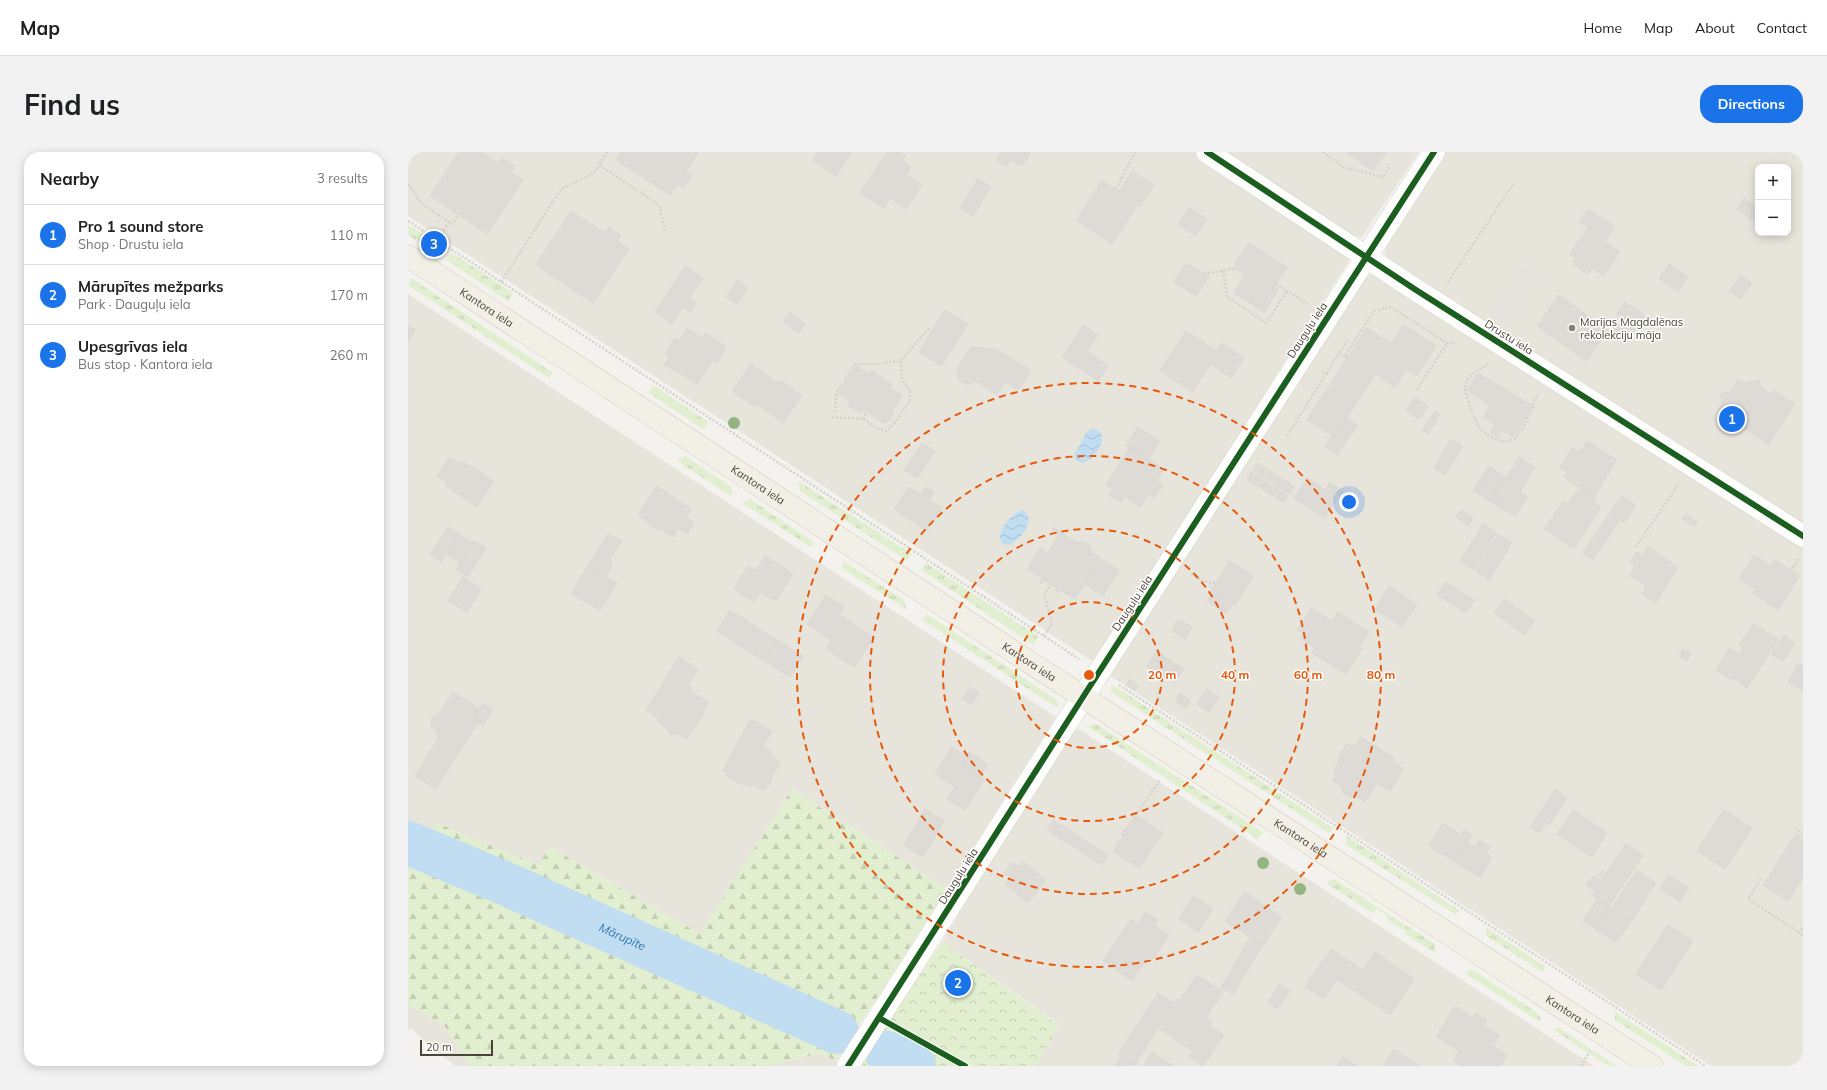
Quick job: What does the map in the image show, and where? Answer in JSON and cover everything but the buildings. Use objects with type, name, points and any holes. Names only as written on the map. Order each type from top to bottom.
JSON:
[{"type":"main road","name":"Kantora iela","points":[[408,256],[1083,697],[1652,1066]]},
{"type":"street","name":"Drustu iela","points":[[1207,152],[1435,302],[1803,536]]},
{"type":"street","name":"Dauguļu iela","points":[[848,1066],[1099,672],[1434,152]]},
{"type":"path","points":[[501,282],[561,189],[594,172],[607,152]]},
{"type":"path","points":[[1116,189],[1135,152]]},
{"type":"path","points":[[1322,152],[1343,167],[1383,176],[1389,167]]},
{"type":"path","points":[[599,165],[659,205],[665,232]]},
{"type":"path","points":[[408,184],[422,204],[448,222],[453,224],[459,215]]},
{"type":"path","points":[[1435,302],[1513,184]]},
{"type":"path","points":[[408,221],[1706,1066]]},
{"type":"path","points":[[437,240],[448,222]]},
{"type":"path","points":[[1204,274],[1237,268],[1246,274]]},
{"type":"path","points":[[1223,271],[1227,297],[1266,323],[1287,291]]},
{"type":"path","points":[[1276,284],[1327,317]]},
{"type":"path","points":[[1339,353],[1346,357],[1374,311],[1391,307],[1446,343],[1458,344],[1470,324]]},
{"type":"path","points":[[834,412],[836,394],[856,364],[880,364],[901,360],[929,328]]},
{"type":"path","points":[[1326,374],[1348,340]]},
{"type":"path","points":[[1417,390],[1446,343]]},
{"type":"path","points":[[1505,346],[1498,357],[1471,376],[1465,387],[1465,392],[1480,427],[1498,440],[1506,441],[1515,438],[1534,406],[1533,402],[1551,375]]},
{"type":"path","points":[[832,417],[863,419],[879,429],[886,430],[893,425],[910,401],[910,391],[902,379],[901,360]]},
{"type":"path","points":[[863,419],[867,412]]},
{"type":"path","points":[[1636,547],[1692,465]]},
{"type":"path","points":[[1791,571],[1803,553]]},
{"type":"path","points":[[1044,636],[1052,623],[1044,596],[1051,584]]},
{"type":"path","points":[[1122,835],[1160,780]]},
{"type":"path","points":[[1795,828],[1803,833]]},
{"type":"path","points":[[1761,879],[1748,899],[1803,936]]},
{"type":"path","points":[[1799,933],[1803,926]]},
{"type":"shaded area","points":[[408,152],[1198,152],[1353,254],[1096,660],[1092,661],[408,216]]},
{"type":"shaded area","points":[[1224,152],[1419,152],[1362,237],[1351,236]]},
{"type":"shaded area","points":[[1444,152],[1803,152],[1803,528],[1393,264],[1386,255],[1384,244]]},
{"type":"shaded area","points":[[1524,266],[1541,276],[1507,328],[1490,317]]},
{"type":"shaded area","points":[[1377,272],[1803,544],[1803,1066],[1711,1066],[1109,675],[1365,277]]},
{"type":"shaded area","points":[[408,294],[1056,717],[947,889],[793,789],[700,934],[550,847],[538,866],[438,824],[430,833],[408,825]]},
{"type":"shaded area","points":[[1071,730],[1080,730],[1594,1066],[1036,1066],[1059,1024],[942,942]]},
{"type":"shaded area","points":[[408,1004],[444,1025],[471,1066],[455,1066],[410,1028],[408,1031]]},
{"type":"shaded area","points":[[820,1053],[841,1064],[840,1066],[770,1066]]},
{"type":"green space","points":[[408,225],[427,237],[421,244],[408,235]]},
{"type":"green space","points":[[452,253],[513,293],[508,301],[446,260]]},
{"type":"green space","points":[[411,278],[553,373],[549,378],[408,285]]},
{"type":"green space","points":[[653,385],[708,422],[703,429],[649,393]]},
{"type":"green space","points":[[685,456],[731,487],[733,493],[731,496],[677,461]]},
{"type":"green space","points":[[798,481],[912,554],[906,560],[800,491]]},
{"type":"green space","points":[[750,499],[815,543],[811,547],[742,503]]},
{"type":"green space","points":[[843,561],[904,600],[906,609],[843,569]]},
{"type":"green space","points":[[926,563],[1038,636],[1034,645],[921,570]]},
{"type":"green space","points":[[928,615],[1057,700],[1059,709],[921,619]]},
{"type":"green space","points":[[1111,684],[1333,828],[1329,833],[1111,692]]},
{"type":"green space","points":[[1096,724],[1263,832],[1258,839],[1087,726]]},
{"type":"green space","points":[[792,789],[947,889],[836,1061],[820,1053],[770,1066],[471,1066],[444,1025],[408,1004],[408,825],[430,833],[437,823],[538,865],[550,847],[700,934]]},
{"type":"green space","points":[[1347,836],[1460,911],[1455,914],[1345,844]]},
{"type":"green space","points":[[1334,879],[1435,944],[1435,953],[1405,934],[1406,932],[1387,919],[1387,916],[1377,909],[1373,913],[1326,883]]},
{"type":"green space","points":[[1487,928],[1546,967],[1542,972],[1485,935]]},
{"type":"green space","points":[[942,942],[1059,1025],[1036,1066],[860,1066]]},
{"type":"green space","points":[[1471,969],[1536,1012],[1541,1018],[1540,1021],[1465,973]]},
{"type":"green space","points":[[1615,1012],[1698,1066],[1686,1066],[1615,1020]]},
{"type":"green space","points":[[1558,1027],[1616,1066],[1608,1066],[1554,1030]]},
{"type":"water","points":[[1091,429],[1099,431],[1102,437],[1101,444],[1091,459],[1085,462],[1079,462],[1074,455],[1086,433]]},
{"type":"water","points":[[1023,510],[1028,516],[1028,523],[1025,531],[1013,542],[1007,545],[1002,543],[1000,537],[1002,529],[1016,513]]},
{"type":"waterway","name":"Mārupīte","points":[[408,843],[504,883],[837,1032]]},
{"type":"waterway","name":"Mārupīte","points":[[887,1053],[914,1066]]},
{"type":"cycle path","points":[[1207,152],[1416,290],[1803,536]]},
{"type":"cycle path","points":[[848,1066],[1083,697],[1434,152]]},
{"type":"cycle path","points":[[879,1018],[965,1066]]},
{"type":"place","name":"Upesgrīvas iela","points":[[434,244]]},
{"type":"place","name":"Marijas Magdalēnas rekolekciju māja","points":[[1572,328]]},
{"type":"place","name":"Pro 1 sound store","points":[[1732,419]]},
{"type":"place","name":"Mārupītes mežparks","points":[[958,983]]}]
